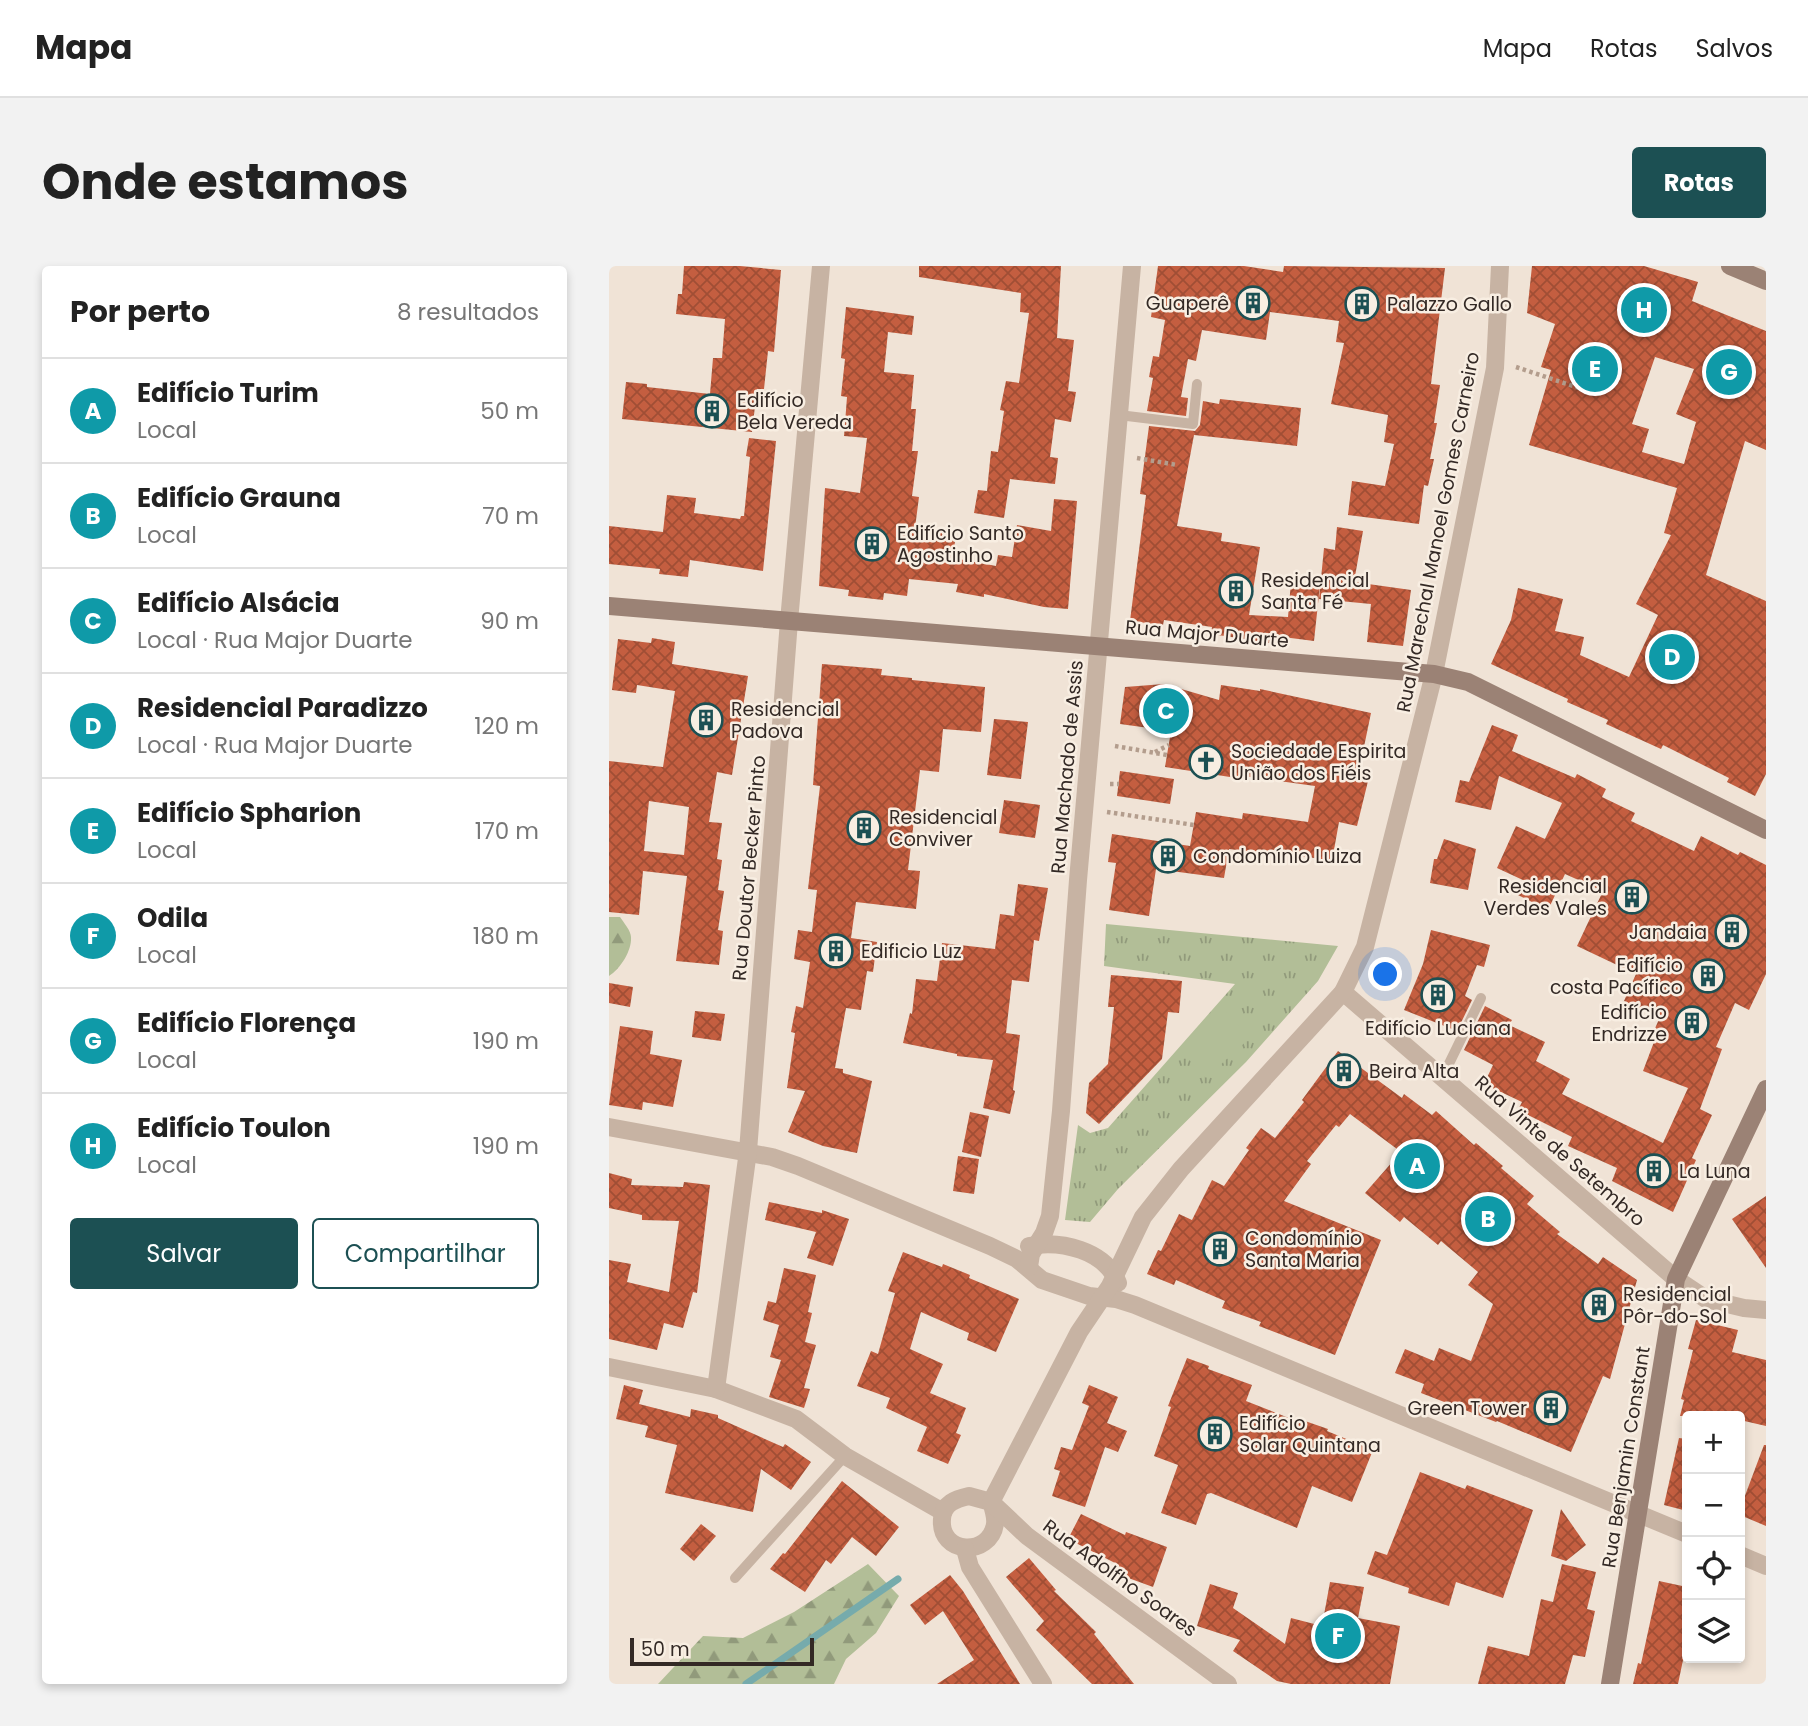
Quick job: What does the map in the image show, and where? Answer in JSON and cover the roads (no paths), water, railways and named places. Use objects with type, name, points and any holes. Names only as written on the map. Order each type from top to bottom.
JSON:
[{"type":"street","name":"Rua Doutor Becker Pinto","points":[[716,1390],[748,1151],[789,621],[821,266]]},
{"type":"street","name":"Rua Machado de Assis","points":[[1029,1268],[1031,1254],[1050,1216],[1061,1111],[1078,880],[1132,266]]},
{"type":"street","name":"Rua Marechal Manoel Gomes Carneiro","points":[[991,1502],[1079,1332],[1104,1297],[1143,1217],[1181,1169],[1343,992],[1365,947],[1434,674],[1495,360],[1500,266]]},
{"type":"street","points":[[1730,266],[1766,281]]},
{"type":"street","name":"Rua Major Duarte","points":[[609,606],[1434,674],[1468,682],[1766,830]]},
{"type":"street","name":"Rua Vinte de Setembro","points":[[1343,992],[1676,1279],[1706,1299],[1766,1310]]},
{"type":"street","name":"Rua Benjamin Constant","points":[[1610,1684],[1676,1279],[1766,1088]]},
{"type":"street","points":[[609,1127],[748,1151],[798,1166],[990,1246],[1029,1268],[1042,1280],[1071,1291],[1135,1305],[1682,1532]]},
{"type":"street","points":[[1050,1216],[1063,1245]]},
{"type":"street","points":[[990,1246],[1063,1245],[1097,1257],[1108,1265],[1121,1289],[1135,1305]]},
{"type":"street","points":[[1071,1291],[1081,1307],[1079,1332]]},
{"type":"street","points":[[609,1367],[716,1390],[796,1419],[845,1456],[943,1512]]},
{"type":"street","points":[[991,1502],[969,1496],[953,1500],[943,1512],[941,1528],[950,1542],[965,1549],[981,1545],[1003,1521]]},
{"type":"street","name":"Rua Adolfho Soares","points":[[991,1502],[1003,1521],[1229,1684]]},
{"type":"street","points":[[965,1549],[970,1567],[1043,1684]]},
{"type":"street","points":[[1745,1557],[1766,1566]]},
{"type":"lane","points":[[1119,415],[1193,424],[1197,384]]},
{"type":"lane","points":[[1441,1078],[1481,998]]},
{"type":"lane","points":[[735,1578],[845,1456]]},
{"type":"waterway","points":[[746,1684],[898,1579]]},
{"type":"place","name":"Guaperê","points":[[1253,303]]},
{"type":"place","name":"Palazzo Gallo","points":[[1362,304]]},
{"type":"place","name":"Edifício Toulon","points":[[1644,310]]},
{"type":"place","name":"Edifício Spharion","points":[[1595,369]]},
{"type":"place","name":"Edifício Florença","points":[[1729,372]]},
{"type":"place","name":"Edifício Bela Vereda","points":[[712,411]]},
{"type":"place","name":"Edifício Santo Agostinho","points":[[872,544]]},
{"type":"place","name":"Residencial Santa Fé","points":[[1236,591]]},
{"type":"place","name":"Residencial Paradizzo","points":[[1672,657]]},
{"type":"place","name":"Edifício Alsácia","points":[[1166,711]]},
{"type":"place","name":"Residencial Padova","points":[[706,720]]},
{"type":"place","name":"Sociedade Espirita União dos Fiéis","points":[[1206,762]]},
{"type":"place","name":"Residencial Conviver","points":[[864,828]]},
{"type":"place","name":"Condomínio Luiza","points":[[1168,856]]},
{"type":"place","name":"Residencial Verdes Vales","points":[[1632,897]]},
{"type":"place","name":"Jandaia","points":[[1732,932]]},
{"type":"place","name":"Edificio Luz","points":[[836,951]]},
{"type":"place","name":"Edifício costa Pacífico","points":[[1708,976]]},
{"type":"place","name":"Edifício Luciana","points":[[1438,995]]},
{"type":"place","name":"Edifício Endrizze","points":[[1692,1023]]},
{"type":"place","name":"Beira Alta","points":[[1344,1071]]},
{"type":"place","name":"Edifício Turim","points":[[1417,1166]]},
{"type":"place","name":"La Luna","points":[[1654,1171]]},
{"type":"place","name":"Edifício Grauna","points":[[1488,1219]]},
{"type":"place","name":"Condomínio Santa Maria","points":[[1220,1249]]},
{"type":"place","name":"Residencial Pôr-do-Sol","points":[[1599,1305]]},
{"type":"place","name":"Green Tower","points":[[1551,1408]]},
{"type":"place","name":"Edifício Solar Quintana","points":[[1215,1434]]},
{"type":"place","name":"Odila","points":[[1338,1636]]}]
